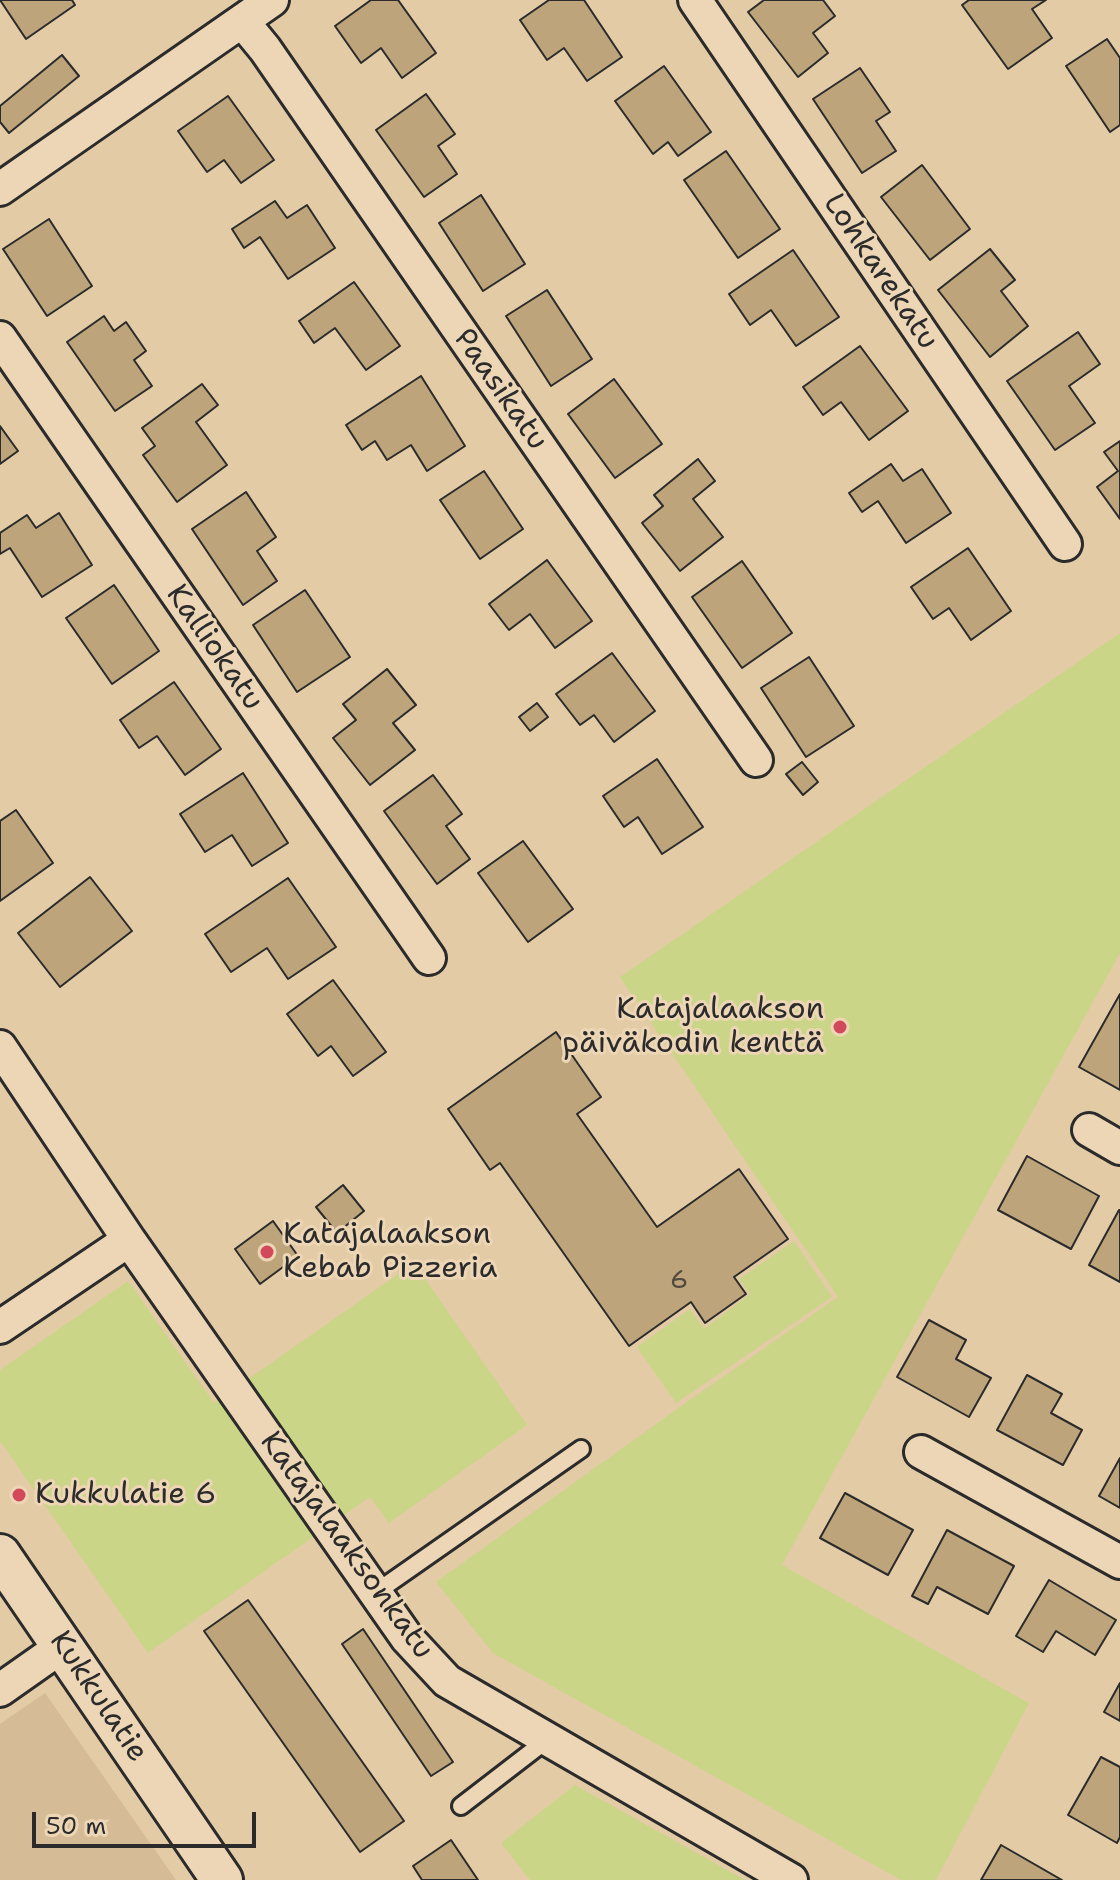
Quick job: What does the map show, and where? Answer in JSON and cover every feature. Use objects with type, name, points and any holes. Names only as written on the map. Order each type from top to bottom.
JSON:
[{"type":"street","points":[[0,189],[272,0]]},
{"type":"street","name":"Lohkarekatu","points":[[695,0],[1065,544]]},
{"type":"street","name":"Paasikatu","points":[[242,21],[265,49],[756,760]]},
{"type":"street","name":"Kalliokatu","points":[[0,338],[429,958]]},
{"type":"street","name":"Katajalaaksonkatu","points":[[0,1047],[129,1240],[375,1593],[407,1638],[447,1681],[791,1880]]},
{"type":"street","points":[[1089,1130],[1120,1148]]},
{"type":"street","points":[[0,1327],[129,1240]]},
{"type":"street","points":[[921,1452],[1120,1562]]},
{"type":"street","name":"Kukkulatie","points":[[0,1555],[222,1880]]},
{"type":"street","points":[[0,1690],[64,1645]]},
{"type":"lane","points":[[375,1593],[581,1449]]},
{"type":"lane","points":[[461,1806],[548,1739]]},
{"type":"shaded area","points":[[45,1693],[176,1880],[0,1880],[0,1724]]},
{"type":"green space","points":[[1120,633],[1120,953],[782,1565],[1029,1703],[936,1880],[901,1880],[493,1653],[436,1582],[838,1297],[620,977]]},
{"type":"green space","points":[[794,1241],[832,1297],[676,1403],[637,1347],[690,1309],[704,1329],[750,1294],[739,1279]]},
{"type":"green space","points":[[414,1263],[527,1425],[389,1523],[370,1497],[148,1653],[0,1441],[0,1370],[128,1281],[214,1403]]},
{"type":"green space","points":[[575,1785],[745,1880],[530,1880],[501,1843]]},
{"type":"building","points":[[0,0],[72,0],[75,5],[26,39]]},
{"type":"building","points":[[371,0],[398,0],[436,53],[402,78],[381,48],[361,63],[335,26]]},
{"type":"building","points":[[549,0],[584,0],[622,57],[587,81],[564,48],[547,60],[520,20]]},
{"type":"building","points":[[764,0],[823,0],[835,16],[813,33],[828,53],[798,77],[748,12]]},
{"type":"building","points":[[969,0],[1046,0],[1032,9],[1052,38],[1008,69],[962,5]]},
{"type":"building","points":[[1107,39],[1120,58],[1120,125],[1110,132],[1066,66]]},
{"type":"building","points":[[62,55],[79,76],[9,133],[0,122],[0,106]]},
{"type":"building","points":[[664,66],[711,132],[678,156],[668,142],[653,154],[615,101]]},
{"type":"building","points":[[860,68],[890,112],[876,121],[896,151],[862,173],[813,99]]},
{"type":"building","points":[[426,94],[455,134],[438,146],[457,174],[424,197],[376,130]]},
{"type":"building","points":[[228,96],[274,160],[241,183],[224,160],[207,172],[178,131]]},
{"type":"building","points":[[726,151],[780,229],[738,258],[684,180]]},
{"type":"building","points":[[922,165],[970,229],[930,260],[881,197]]},
{"type":"building","points":[[481,195],[525,264],[483,291],[439,223]]},
{"type":"building","points":[[275,201],[287,218],[307,205],[335,248],[288,279],[260,237],[244,248],[232,229]]},
{"type":"building","points":[[49,219],[92,286],[47,316],[3,249]]},
{"type":"building","points":[[990,249],[1015,280],[1001,291],[1028,326],[990,357],[938,290]]},
{"type":"building","points":[[793,250],[839,317],[796,346],[771,310],[750,325],[729,294]]},
{"type":"building","points":[[354,282],[400,346],[366,370],[335,328],[314,343],[299,321]]},
{"type":"building","points":[[547,290],[592,359],[551,386],[506,316]]},
{"type":"building","points":[[104,316],[114,331],[126,322],[146,351],[134,360],[152,386],[115,411],[67,342]]},
{"type":"building","points":[[1078,332],[1100,364],[1069,386],[1095,423],[1055,450],[1007,381]]},
{"type":"building","points":[[860,346],[908,411],[869,440],[841,402],[823,415],[803,387]]},
{"type":"building","points":[[421,376],[465,446],[427,471],[411,445],[387,460],[375,441],[362,450],[346,425]]},
{"type":"building","points":[[614,379],[662,444],[615,478],[568,414]]},
{"type":"building","points":[[202,384],[218,405],[196,422],[227,465],[177,502],[143,455],[155,446],[142,428]]},
{"type":"building","points":[[0,426],[18,451],[0,464]]},
{"type":"building","points":[[1120,441],[1120,519],[1097,487],[1118,471],[1104,452]]},
{"type":"building","points":[[698,459],[715,481],[693,499],[723,537],[680,571],[642,523],[663,506],[654,495]]},
{"type":"building","points":[[891,464],[903,481],[922,469],[951,513],[906,543],[878,501],[862,512],[849,493]]},
{"type":"building","points":[[484,471],[523,529],[480,559],[440,500]]},
{"type":"building","points":[[246,492],[276,537],[257,551],[277,581],[243,605],[192,529]]},
{"type":"building","points":[[59,513],[92,565],[42,597],[10,548],[0,554],[0,533],[27,515],[36,528]]},
{"type":"building","points":[[968,548],[1011,611],[971,640],[949,608],[933,619],[911,587]]},
{"type":"building","points":[[547,560],[592,621],[555,648],[530,614],[509,630],[489,604]]},
{"type":"building","points":[[742,561],[792,633],[742,668],[692,597]]},
{"type":"building","points":[[114,585],[159,651],[112,684],[66,618]]},
{"type":"building","points":[[305,590],[350,657],[297,692],[253,625]]},
{"type":"building","points":[[612,653],[655,711],[614,742],[594,715],[580,725],[556,694]]},
{"type":"building","points":[[809,657],[854,726],[806,757],[761,688]]},
{"type":"building","points":[[387,669],[416,705],[393,723],[415,750],[370,785],[333,738],[356,720],[343,704]]},
{"type":"building","points":[[174,682],[221,749],[185,775],[157,736],[139,748],[120,720]]},
{"type":"building","points":[[537,703],[548,717],[530,731],[519,717]]},
{"type":"building","points":[[657,759],[703,827],[662,854],[638,817],[624,827],[603,796]]},
{"type":"building","points":[[802,762],[818,782],[803,795],[786,774]]},
{"type":"building","points":[[243,773],[288,843],[252,866],[232,835],[205,852],[180,814]]},
{"type":"building","points":[[433,775],[462,814],[446,826],[470,859],[437,884],[384,811]]},
{"type":"building","points":[[16,810],[53,863],[0,901],[0,821]]},
{"type":"building","points":[[523,841],[573,909],[528,942],[478,873]]},
{"type":"building","points":[[90,877],[132,931],[60,987],[18,933]]},
{"type":"building","points":[[288,878],[336,947],[288,979],[267,948],[231,972],[205,934]]},
{"type":"building","points":[[333,980],[386,1052],[353,1076],[331,1046],[318,1056],[287,1014]]},
{"type":"building","points":[[1120,994],[1120,1090],[1079,1067]]},
{"type":"building","points":[[556,1032],[601,1097],[577,1114],[657,1227],[739,1169],[788,1239],[734,1277],[746,1294],[705,1323],[691,1302],[629,1346],[500,1163],[490,1170],[448,1109]]},
{"type":"building","points":[[1027,1156],[1099,1196],[1071,1249],[998,1210]]},
{"type":"building","points":[[343,1185],[364,1211],[337,1233],[316,1207]]},
{"type":"building","points":[[1120,1210],[1120,1282],[1089,1265]]},
{"type":"building","name":"Katajalaakson Kebab Pizzeria","points":[[273,1221],[298,1256],[260,1284],[235,1249]]},
{"type":"building","points":[[929,1320],[966,1340],[956,1359],[991,1378],[969,1417],[897,1377]]},
{"type":"building","points":[[1027,1375],[1062,1394],[1051,1413],[1082,1430],[1063,1465],[997,1430]]},
{"type":"building","points":[[1120,1458],[1120,1508],[1099,1496]]},
{"type":"building","points":[[845,1493],[913,1530],[888,1575],[820,1538]]},
{"type":"building","points":[[947,1530],[1014,1566],[988,1614],[937,1587],[928,1604],[912,1596]]},
{"type":"building","points":[[1049,1580],[1116,1620],[1095,1655],[1056,1631],[1043,1652],[1016,1636]]},
{"type":"building","points":[[248,1600],[404,1821],[360,1852],[204,1631]]},
{"type":"building","points":[[363,1629],[453,1762],[431,1776],[342,1644]]},
{"type":"building","points":[[1120,1683],[1120,1721],[1104,1712]]},
{"type":"building","points":[[1101,1757],[1120,1767],[1120,1837],[1117,1843],[1068,1815]]},
{"type":"building","points":[[451,1840],[478,1880],[422,1880],[413,1866]]},
{"type":"building","points":[[1001,1845],[1062,1880],[981,1880]]},
{"type":"place","name":"Katajalaakson päiväkodin kenttä","points":[[840,1027]]},
{"type":"place","name":"Katajalaakson Kebab Pizzeria","points":[[267,1252]]},
{"type":"place","name":"Kukkulatie 6","points":[[19,1495]]}]
